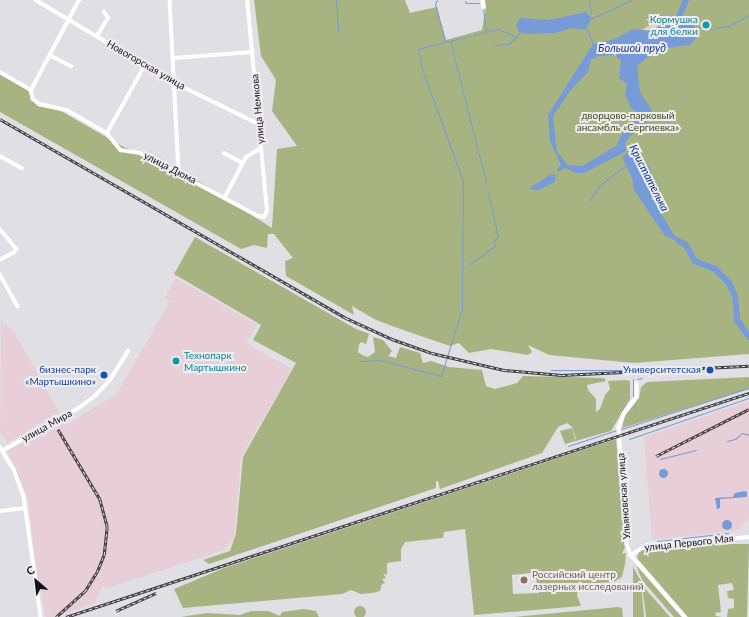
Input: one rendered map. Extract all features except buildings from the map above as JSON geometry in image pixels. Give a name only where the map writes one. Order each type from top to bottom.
[{"type":"street","name":"Новогорская улица","points":[[36,0],[175,83],[259,124]]},
{"type":"street","points":[[31,90],[78,0]]},
{"type":"street","points":[[170,0],[179,172]]},
{"type":"street","name":"улица Немкова","points":[[247,0],[267,211],[264,217]]},
{"type":"street","points":[[483,0],[484,7]]},
{"type":"street","points":[[97,36],[108,18],[104,12]]},
{"type":"street","points":[[174,58],[253,52]]},
{"type":"street","points":[[50,55],[71,66]]},
{"type":"street","points":[[107,134],[145,65]]},
{"type":"street","name":"улица Дюма","points":[[0,72],[31,90],[33,98],[40,104],[67,110],[107,134],[121,150],[140,153],[179,172],[258,216],[264,217]]},
{"type":"street","points":[[225,197],[246,157],[261,148]]},
{"type":"street","points":[[224,153],[243,163]]},
{"type":"street","points":[[0,156],[22,168]]},
{"type":"street","points":[[0,229],[16,249],[14,253],[0,260]]},
{"type":"street","points":[[0,274],[18,306]]},
{"type":"street","name":"улица Мира","points":[[41,617],[25,508],[14,469],[1,449],[78,408],[96,395],[110,380],[128,351]]},
{"type":"street","name":"Ульяновская улица","points":[[637,383],[637,397],[624,414],[619,428],[627,544],[631,555],[685,617]]},
{"type":"street","points":[[0,511],[25,508]]},
{"type":"street","name":"улица Первого Мая","points":[[631,555],[647,545],[749,537]]},
{"type":"shaded area","points":[[176,278],[257,325],[246,343],[292,369],[241,457],[234,538],[224,550],[105,589],[103,584],[95,603],[55,617],[46,617],[35,561],[28,499],[7,450],[65,420],[68,424],[117,394],[170,301],[165,298]]},
{"type":"shaded area","points":[[1,320],[14,332],[59,412],[7,443],[0,432]]},
{"type":"shaded area","points":[[749,401],[749,518],[736,531],[652,540],[644,437]]},
{"type":"green space","name":"дворцово-парковый ансамбль «Сергиевка»","points":[[254,0],[405,0],[410,13],[437,7],[446,40],[482,30],[486,6],[485,0],[749,0],[749,354],[634,363],[549,355],[528,345],[532,352],[528,355],[491,349],[469,353],[459,343],[450,346],[406,331],[376,320],[352,306],[354,315],[286,276],[285,261],[293,258],[274,234],[268,234],[267,248],[254,245],[241,249],[0,112],[0,74],[28,90],[37,106],[61,111],[122,146],[195,179],[272,228],[277,149],[297,146],[272,111],[276,80],[261,56]]},
{"type":"green space","points":[[195,237],[356,329],[369,334],[366,344],[361,342],[359,345],[358,352],[362,355],[368,357],[375,352],[373,337],[383,340],[392,351],[388,356],[396,358],[400,347],[420,353],[423,363],[431,361],[449,367],[482,370],[486,386],[495,389],[517,383],[523,376],[604,378],[606,381],[587,385],[588,390],[596,399],[596,412],[600,409],[605,395],[610,389],[608,381],[630,381],[630,399],[611,431],[565,444],[560,431],[572,428],[575,439],[568,441],[576,439],[572,427],[567,423],[558,427],[542,453],[440,489],[438,481],[436,481],[436,488],[209,564],[203,560],[230,551],[236,534],[243,457],[296,363],[253,340],[261,325],[174,274]]},
{"type":"green space","points":[[749,377],[749,389],[622,428],[625,416],[639,398],[641,387],[647,382]]},
{"type":"green space","points":[[616,439],[625,547],[622,554],[626,553],[625,564],[622,577],[614,582],[585,584],[579,581],[577,595],[581,606],[474,615],[465,529],[444,532],[443,538],[405,542],[401,549],[401,561],[387,563],[387,575],[383,573],[386,578],[382,579],[385,583],[382,584],[380,591],[373,593],[361,594],[351,590],[342,594],[183,608],[174,589],[224,568]],"holes":[[[535,573],[539,593],[513,594],[512,575]]]},
{"type":"green space","points":[[703,544],[749,544],[747,617],[727,617],[728,609],[734,608],[734,599],[728,598],[727,591],[734,590],[732,583],[718,585],[721,612],[715,613],[716,616],[722,617],[688,617],[637,558],[639,552],[645,549]]},
{"type":"green space","points":[[636,565],[682,617],[674,617],[642,580]]},
{"type":"green space","points":[[633,567],[641,581],[644,617],[633,617]]},
{"type":"green space","points":[[642,585],[670,617],[646,617]]},
{"type":"green space","points":[[358,606],[362,606],[366,612],[362,618],[358,618],[354,614],[354,610]]},
{"type":"green space","points":[[618,607],[622,608],[623,617],[514,617]]},
{"type":"green space","points":[[303,609],[316,611],[319,617],[181,617],[207,613],[240,615],[251,611],[268,611],[280,616],[282,612]]},
{"type":"sand","points":[[659,19],[661,23],[658,28],[651,31],[642,30]]},
{"type":"water","points":[[586,12],[592,18],[585,30],[572,28],[555,33],[528,34],[519,32],[516,25],[520,18],[549,20]]},
{"type":"water","name":"Большой пруд","points":[[670,19],[693,25],[697,34],[694,41],[689,45],[658,49],[637,66],[640,92],[652,110],[649,121],[629,137],[625,143],[626,151],[621,154],[584,173],[576,173],[565,168],[558,172],[557,169],[561,165],[550,141],[548,115],[593,44],[615,39],[633,29],[651,31]],"holes":[[[615,55],[621,61],[619,78],[627,84],[625,95],[631,108],[639,114],[637,119],[624,130],[616,146],[582,166],[568,165],[557,152],[553,116],[570,91],[588,72],[591,60],[599,56]]]},
{"type":"water","points":[[628,152],[644,160],[649,166],[655,185],[652,198],[674,235],[686,245],[665,236],[634,190],[632,178],[622,157]]},
{"type":"water","points":[[551,174],[556,175],[555,182],[539,190],[529,189]]},
{"type":"water","points":[[663,468],[668,473],[663,478],[658,473]]},
{"type":"water","points":[[747,492],[747,497],[720,499],[720,508],[717,509],[715,498],[733,497],[735,493]]},
{"type":"water","points":[[725,520],[729,520],[731,521],[731,529],[725,530],[722,527],[722,523]]},
{"type":"waterway","points":[[336,0],[338,31]]},
{"type":"waterway","points":[[437,0],[435,4],[445,42],[498,29],[517,37],[520,32]]},
{"type":"waterway","points":[[589,0],[591,14]]},
{"type":"waterway","points":[[614,8],[631,0]]},
{"type":"waterway","name":"Кристателька","points":[[675,26],[686,0]]},
{"type":"waterway","points":[[465,1],[466,3],[479,3]]},
{"type":"waterway","points":[[483,8],[486,31]]},
{"type":"waterway","points":[[592,18],[613,9]]},
{"type":"waterway","points":[[715,28],[729,26],[749,15]]},
{"type":"waterway","points":[[696,28],[703,27]]},
{"type":"waterway","points":[[707,28],[712,29]]},
{"type":"waterway","points":[[587,29],[593,44]]},
{"type":"waterway","points":[[495,45],[508,44],[517,37]]},
{"type":"waterway","points":[[450,41],[486,182]]},
{"type":"waterway","points":[[360,361],[380,360],[441,376],[462,309],[463,181],[422,69],[418,49],[445,42]]},
{"type":"waterway","points":[[589,201],[599,186],[625,166]]},
{"type":"waterway","points":[[470,264],[495,246],[494,240],[498,237],[488,193]]},
{"type":"waterway","name":"Кристателька","points":[[679,241],[686,245],[695,261],[715,269],[729,283],[735,296],[737,320],[749,337]]},
{"type":"waterway","points":[[636,370],[675,367]]},
{"type":"waterway","points":[[551,370],[633,370]]},
{"type":"waterway","points":[[637,379],[642,378]]},
{"type":"waterway","points":[[630,403],[633,400],[633,379]]},
{"type":"waterway","points":[[621,429],[749,388]]},
{"type":"waterway","points":[[629,439],[749,398]]},
{"type":"waterway","points":[[568,446],[617,430]]},
{"type":"waterway","points":[[727,441],[735,439],[742,433],[749,435]]},
{"type":"waterway","points":[[660,459],[696,450]]},
{"type":"waterway","points":[[657,541],[729,533]]},
{"type":"railway","points":[[0,119],[346,318],[392,339],[432,353],[504,370],[562,375],[749,366]]},
{"type":"railway","points":[[66,617],[749,393]]},
{"type":"railway","points":[[656,456],[749,409]]},
{"type":"railway","points":[[56,617],[85,591],[97,572],[104,555],[107,527],[100,500],[58,430]]},
{"type":"railway","points":[[116,611],[156,593]]},
{"type":"place","name":"Кормушка для белки","points":[[706,25]]},
{"type":"place","name":"Технопарк Мартышкино","points":[[176,361]]},
{"type":"place","name":"Университетская","points":[[710,370]]},
{"type":"place","name":"бизнес-парк «Мартышкино»","points":[[104,375]]},
{"type":"place","name":"Российский центр лазерных исследований","points":[[524,580]]}]
